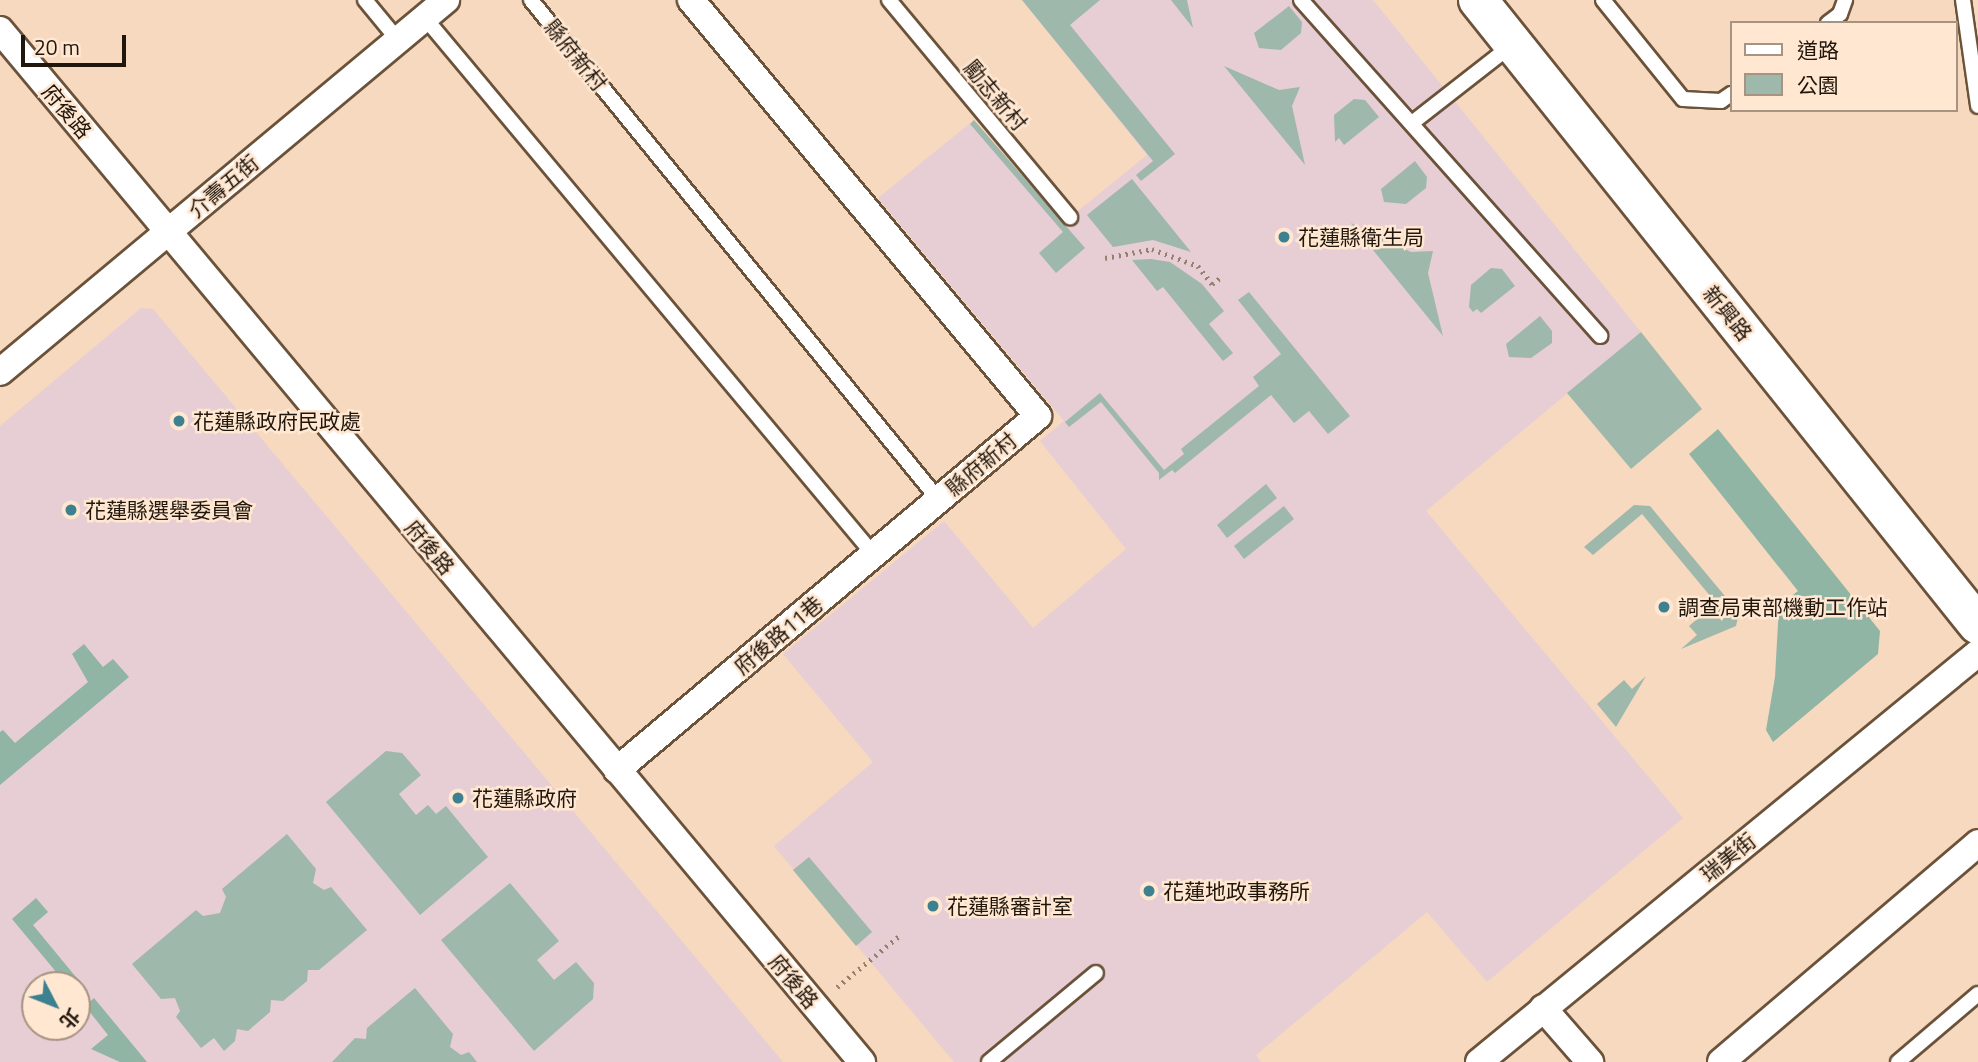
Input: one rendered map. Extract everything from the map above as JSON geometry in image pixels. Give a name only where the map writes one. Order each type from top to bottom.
[{"type":"street","name":"介壽五街","points":[[0,372],[446,0]]},
{"type":"street","name":"縣府新村","points":[[691,0],[1038,416],[938,499]]},
{"type":"street","name":"新興路","points":[[1478,0],[1978,625]]},
{"type":"street","name":"府後路","points":[[0,30],[862,1062]]},
{"type":"street","name":"府後路11巷","points":[[617,770],[938,499]]},
{"type":"street","name":"瑞美街","points":[[1479,1062],[1978,653]]},
{"type":"street","points":[[1721,1062],[1978,843]]},
{"type":"street","points":[[1543,1008],[1590,1062]]},
{"type":"lane","points":[[365,0],[398,40]]},
{"type":"lane","name":"縣府新村","points":[[531,0],[938,499]]},
{"type":"lane","name":"勵志新村","points":[[889,0],[1070,217]]},
{"type":"lane","points":[[1301,0],[1600,336]]},
{"type":"lane","points":[[1603,0],[1682,99],[1721,101],[1730,95]]},
{"type":"lane","points":[[1831,21],[1840,14],[1844,0]]},
{"type":"lane","points":[[1963,0],[1978,106]]},
{"type":"lane","points":[[425,18],[874,555]]},
{"type":"lane","points":[[1412,123],[1513,44]]},
{"type":"lane","points":[[989,1062],[1096,973]]},
{"type":"lane","points":[[1898,1062],[1978,994]]},
{"type":"path","points":[[1105,258],[1152,249],[1198,266],[1212,284],[1220,278]]},
{"type":"path","points":[[815,1006],[899,936]]},
{"type":"shaded area","points":[[1022,0],[1373,0],[1641,332],[1426,511],[1683,818],[1487,982],[1427,912],[1256,1055],[1261,1062],[954,1062],[774,846],[873,762],[783,654],[944,521],[1033,628],[1126,549],[1040,441],[1064,421],[878,198],[974,120],[1063,223],[1147,155]]},
{"type":"shaded area","name":"花蓮縣政府","points":[[141,308],[153,309],[783,1062],[0,1062],[0,426]]},
{"type":"green space","points":[[1022,0],[1100,0],[1070,25],[1175,154],[1141,181],[1136,175],[1153,161]]},
{"type":"green space","points":[[1171,0],[1187,0],[1193,28]]},
{"type":"green space","points":[[1289,6],[1302,22],[1301,33],[1281,50],[1259,48],[1254,33]]},
{"type":"green space","points":[[1224,66],[1279,90],[1300,87],[1292,106],[1305,165]]},
{"type":"green space","points":[[1354,99],[1365,100],[1379,117],[1344,145],[1339,138],[1335,142],[1334,115]]},
{"type":"green space","points":[[974,120],[1085,248],[1056,273],[1039,253],[1063,232],[970,124]]},
{"type":"green space","points":[[1415,161],[1427,177],[1426,188],[1406,204],[1384,202],[1381,189]]},
{"type":"green space","points":[[1132,179],[1191,252],[1153,240],[1113,247],[1087,215]]},
{"type":"green space","points":[[1351,223],[1411,252],[1433,251],[1428,273],[1443,336]]},
{"type":"green space","points":[[1132,260],[1170,262],[1202,284],[1224,311],[1209,324],[1233,353],[1223,361],[1163,287],[1157,291]]},
{"type":"green space","points":[[1491,268],[1502,269],[1515,286],[1481,313],[1477,309],[1473,312],[1469,307],[1471,285]]},
{"type":"green space","points":[[1249,292],[1350,416],[1328,434],[1309,411],[1294,423],[1271,395],[1175,473],[1172,470],[1159,480],[1159,473],[1101,402],[1069,427],[1065,422],[1100,393],[1164,470],[1184,454],[1181,449],[1259,386],[1253,377],[1281,354],[1238,300]]},
{"type":"green space","points":[[1540,316],[1552,331],[1552,343],[1531,358],[1509,357],[1506,344]]},
{"type":"green space","points":[[1641,332],[1702,409],[1631,469],[1567,393]]},
{"type":"green space","points":[[1718,429],[1880,631],[1878,654],[1773,742],[1766,730],[1775,677],[1779,606],[1798,591],[1689,454]]},
{"type":"green space","points":[[1266,484],[1277,498],[1227,538],[1217,525]]},
{"type":"green space","points":[[1634,505],[1650,506],[1739,613],[1736,626],[1681,649],[1697,635],[1689,626],[1716,603],[1642,514],[1593,555],[1584,547]]},
{"type":"green space","points":[[1284,506],[1294,519],[1244,559],[1234,546]]},
{"type":"green space","points":[[84,644],[103,667],[113,659],[129,677],[0,785],[0,732],[3,730],[15,743],[88,682],[72,654]]},
{"type":"green space","points":[[1646,676],[1616,727],[1597,704],[1624,680],[1632,689]]},
{"type":"green space","points":[[386,751],[402,753],[421,775],[399,794],[416,815],[428,805],[436,814],[446,806],[488,857],[420,915],[326,802]]},
{"type":"green space","points":[[287,834],[316,869],[313,883],[324,890],[331,887],[367,930],[319,970],[308,970],[307,981],[283,1001],[271,1000],[270,1012],[248,1031],[237,1029],[235,1041],[224,1051],[214,1038],[201,1048],[176,1017],[180,1011],[175,998],[161,999],[132,964],[196,910],[203,916],[220,913],[226,897],[222,889]]},
{"type":"green space","points":[[809,857],[872,932],[856,946],[793,870]]},
{"type":"green space","points":[[510,883],[559,941],[537,960],[554,980],[576,962],[594,983],[593,999],[534,1051],[441,940]]},
{"type":"green space","points":[[36,898],[48,912],[33,925],[71,971],[55,971],[12,919]]},
{"type":"green space","points":[[415,988],[453,1034],[450,1047],[461,1055],[469,1052],[477,1062],[332,1062],[355,1038],[366,1039],[367,1028]]},
{"type":"green space","points":[[94,998],[147,1062],[120,1062],[91,1049],[108,1035],[91,1014],[91,1001]]},
{"type":"place","name":"花蓮縣衛生局","points":[[1284,237]]},
{"type":"place","name":"花蓮縣政府民政處","points":[[179,421]]},
{"type":"place","name":"花蓮縣選舉委員會","points":[[71,510]]},
{"type":"place","name":"調查局東部機動工作站","points":[[1664,607]]},
{"type":"place","name":"花蓮縣政府","points":[[458,798]]},
{"type":"place","name":"花蓮地政事務所","points":[[1149,891]]},
{"type":"place","name":"花蓮縣審計室","points":[[933,906]]}]
